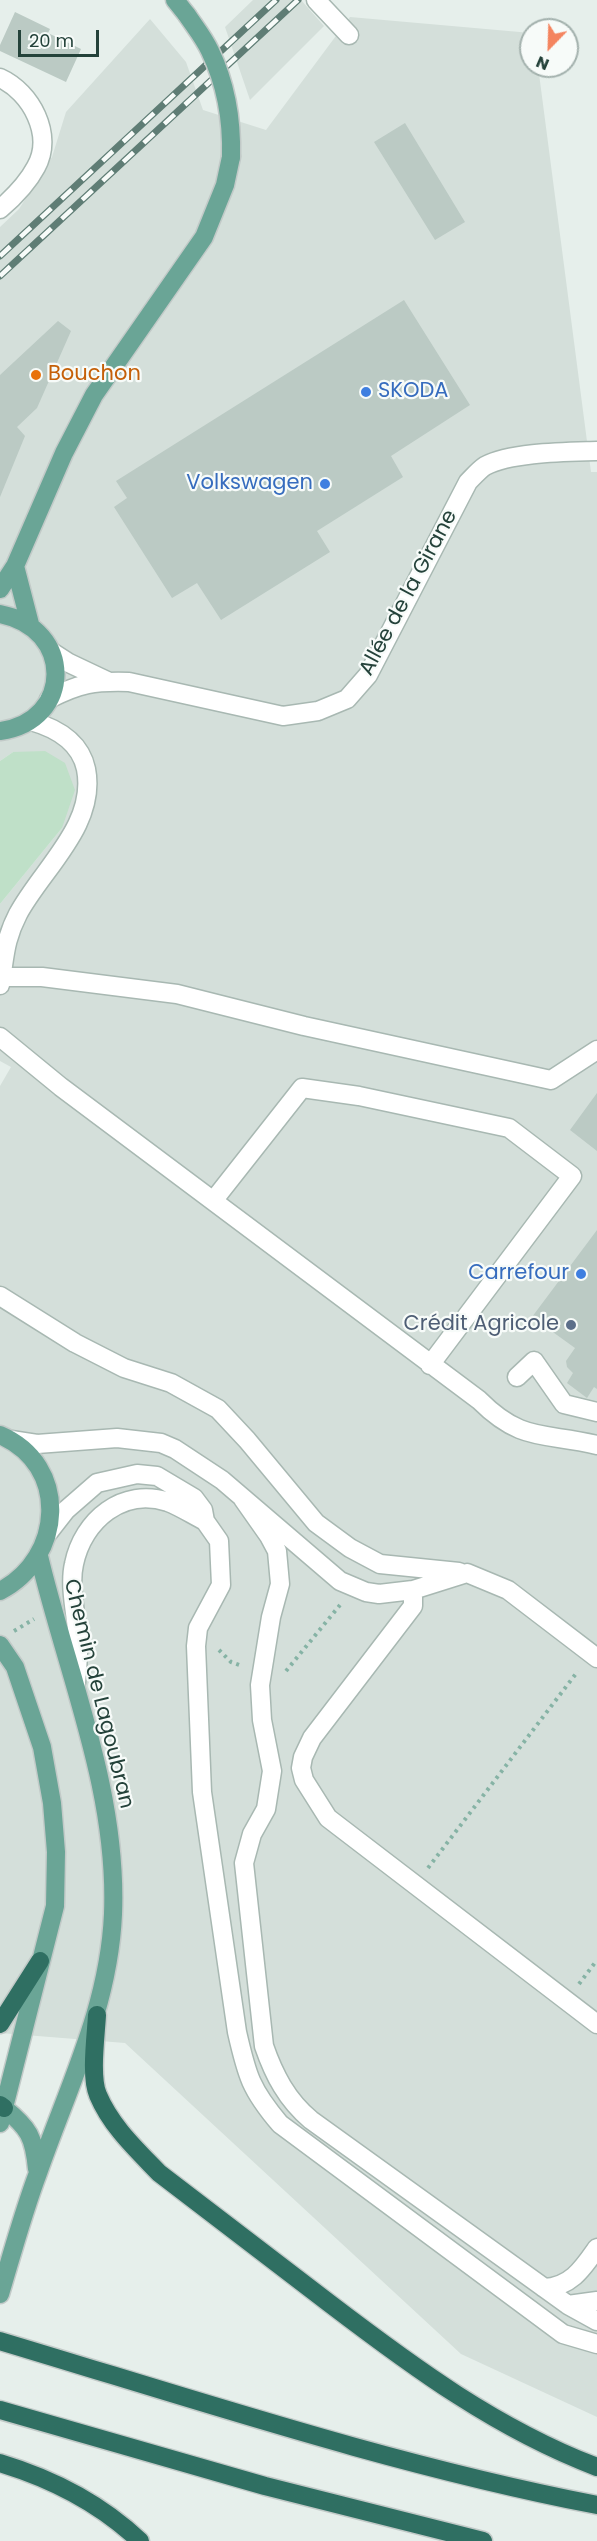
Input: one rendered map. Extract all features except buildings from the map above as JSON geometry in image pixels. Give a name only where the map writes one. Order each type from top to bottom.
[{"type":"highway","points":[[0,2024],[40,1961]]},
{"type":"highway","points":[[97,2015],[94,2058],[97,2093],[123,2136],[159,2173],[412,2366],[535,2441],[597,2466]]},
{"type":"highway","points":[[0,2341],[266,2421],[476,2479],[597,2505]]},
{"type":"highway","points":[[0,2410],[264,2486],[483,2541]]},
{"type":"highway","points":[[0,2463],[24,2470],[78,2494],[117,2520],[140,2541]]},
{"type":"main road","points":[[0,589],[15,566],[64,453],[94,395],[204,237],[225,185],[231,157],[229,113],[221,81],[210,50],[175,0]]},
{"type":"main road","points":[[15,566],[30,624]]},
{"type":"main road","points":[[0,614],[15,617],[30,624],[43,636],[52,652],[56,668],[55,684],[49,699],[31,721],[0,731]]},
{"type":"main road","points":[[0,1591],[13,1584],[28,1571],[39,1556],[48,1533],[50,1497],[45,1480],[36,1465],[5,1437]]},
{"type":"main road","name":"Chemin de Lagoubran","points":[[0,2294],[37,2174],[97,2015],[110,1955],[113,1912],[107,1817],[76,1685],[39,1556]]},
{"type":"main road","points":[[0,1645],[15,1667],[42,1747],[52,1803],[56,1852],[56,1906],[1,2112],[23,2122],[34,2143],[37,2174]]},
{"type":"street","points":[[316,0],[350,35]]},
{"type":"street","points":[[0,78],[20,90],[33,106],[43,135],[38,165],[16,195],[0,209]]},
{"type":"street","name":"Allée de la Girane","points":[[49,699],[75,686],[106,681],[129,682],[283,717],[318,711],[347,699],[368,675],[468,482],[485,466],[500,461],[548,453],[597,451]]},
{"type":"street","name":"Allée de la Girane","points":[[52,652],[106,681]]},
{"type":"street","points":[[31,721],[52,727],[72,742],[84,759],[89,782],[86,804],[76,827],[15,920],[7,937],[1,981],[42,976],[177,994],[304,1026],[551,1080],[597,1050]]},
{"type":"street","points":[[0,1037],[61,1087],[479,1400],[497,1418],[521,1431],[554,1439],[575,1440],[597,1445]]},
{"type":"street","points":[[213,1201],[302,1088],[359,1096],[488,1123],[509,1128],[517,1134],[572,1176],[430,1365]]},
{"type":"street","points":[[0,1296],[75,1343],[124,1368],[171,1383],[218,1410],[247,1440],[316,1523],[350,1548],[380,1564],[467,1573],[508,1590],[594,1655]]},
{"type":"street","points":[[517,1377],[534,1361],[564,1404],[597,1412]]},
{"type":"street","points":[[5,1437],[37,1444],[117,1438],[161,1443],[195,1461],[340,1581],[366,1592],[413,1590],[467,1573]]},
{"type":"street","points":[[48,1533],[66,1510],[97,1483],[137,1474],[157,1476],[194,1498],[203,1510],[205,1521],[219,1541],[221,1586],[198,1628],[196,1646],[202,1792],[237,2032],[246,2070],[260,2100],[280,2124],[563,2334],[597,2344]]},
{"type":"street","points":[[76,1685],[78,1639],[73,1564],[89,1527],[105,1511],[120,1503],[145,1498],[168,1502],[205,1521]]},
{"type":"street","points":[[243,1499],[269,1536],[277,1551],[280,1568],[280,1584],[271,1617],[260,1685],[262,1720],[272,1772],[266,1809],[252,1834],[244,1863],[264,2046],[274,2075],[289,2098],[311,2121],[568,2305],[597,2321]]},
{"type":"street","points":[[413,1590],[413,1606],[312,1738],[303,1757],[301,1768],[304,1780],[328,1818],[597,2024]]},
{"type":"street","points":[[544,2288],[555,2288],[569,2282],[597,2248]]},
{"type":"street","points":[[568,2305],[597,2301]]},
{"type":"path","points":[[416,1884],[594,1655]]},
{"type":"shaded area","points":[[253,0],[301,0],[324,26],[250,100],[225,27]]},
{"type":"shaded area","points":[[350,17],[519,32],[519,78],[540,78],[591,472],[597,472],[597,2417],[461,2354],[125,2043],[0,2033],[0,1086],[11,1067],[0,1061],[0,904],[62,828],[13,752],[0,761],[0,227],[19,209],[52,157],[66,112],[150,19],[186,62],[203,110],[266,130]]},
{"type":"green space","points":[[45,751],[65,763],[75,790],[62,828],[0,904],[0,761],[13,752]]},
{"type":"railway","points":[[0,256],[276,0]]},
{"type":"railway","points":[[0,276],[298,0]]},
{"type":"place","name":"Bouchon","points":[[36,375]]},
{"type":"place","name":"SKODA","points":[[366,392]]},
{"type":"place","name":"Volkswagen","points":[[325,484]]},
{"type":"place","name":"Carrefour","points":[[581,1274]]},
{"type":"place","name":"Crédit Agricole","points":[[571,1325]]}]
